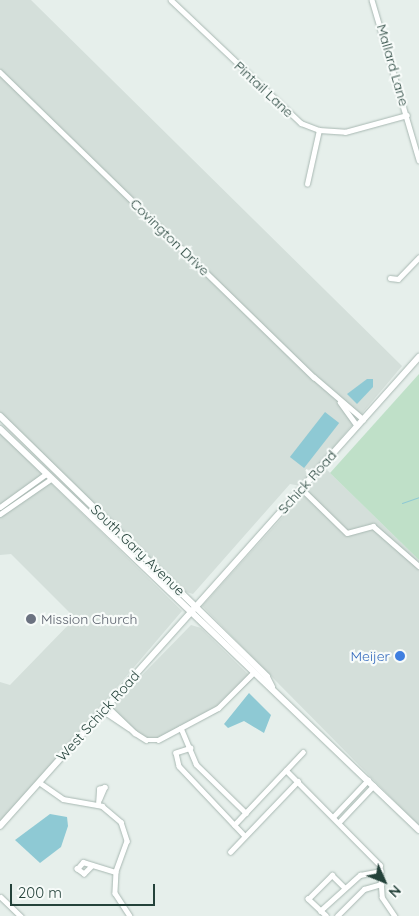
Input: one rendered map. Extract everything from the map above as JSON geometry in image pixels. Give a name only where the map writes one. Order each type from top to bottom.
[{"type":"main road","name":"South Gary Avenue","points":[[0,416],[267,677],[272,687]]},
{"type":"main road","name":"South Gary Avenue","points":[[0,429],[189,614],[252,674],[272,687],[419,830]]},
{"type":"street","name":"Pintail Lane","points":[[171,0],[288,114],[319,130],[349,131],[407,115]]},
{"type":"street","name":"Mallard Lane","points":[[372,0],[419,159]]},
{"type":"street","name":"Covington Drive","points":[[1,73],[340,402],[363,419]]},
{"type":"street","points":[[307,184],[319,130]]},
{"type":"street","points":[[390,278],[398,279],[419,257]]},
{"type":"street","name":"Schick Road","points":[[195,607],[419,357]]},
{"type":"street","name":"Covington Drive","points":[[340,402],[357,425]]},
{"type":"street","points":[[0,507],[49,476]]},
{"type":"street","points":[[0,514],[49,476]]},
{"type":"street","points":[[301,488],[347,533],[373,526],[419,566]]},
{"type":"street","name":"West Schick Road","points":[[0,826],[195,607]]},
{"type":"street","points":[[107,706],[129,728],[146,740],[181,728],[218,708],[252,674]]},
{"type":"street","points":[[181,728],[191,748],[196,764],[246,813]]},
{"type":"street","points":[[191,748],[176,753],[179,766],[245,836]]},
{"type":"street","points":[[234,825],[303,752]]},
{"type":"street","points":[[286,770],[339,822],[381,871],[384,902],[395,916]]},
{"type":"street","points":[[333,816],[368,780]]},
{"type":"street","points":[[40,782],[63,799],[98,805],[114,814],[124,831],[127,841],[116,872],[115,893],[130,916]]},
{"type":"street","points":[[230,852],[298,782]]},
{"type":"street","points":[[339,822],[373,786]]},
{"type":"street","points":[[98,805],[100,799]]},
{"type":"street","points":[[92,866],[116,872]]},
{"type":"street","points":[[320,911],[360,874],[381,871]]},
{"type":"street","points":[[326,916],[308,899],[332,875],[344,887]]},
{"type":"street","points":[[337,916],[364,889],[381,884]]},
{"type":"street","points":[[1,897],[21,916]]},
{"type":"shaded area","points":[[0,0],[31,0],[402,366],[301,486],[290,484],[193,594],[183,591],[0,412]]},
{"type":"shaded area","points":[[0,433],[182,611],[0,824],[0,682],[10,685],[75,618],[11,554],[0,555]]},
{"type":"shaded area","points":[[326,469],[419,560],[419,826],[202,606]]},
{"type":"shaded area","points":[[191,625],[201,628],[253,679],[217,713],[148,743],[107,711]]},
{"type":"green space","points":[[419,374],[419,560],[330,473]]},
{"type":"water","points":[[367,379],[373,379],[373,387],[357,404],[347,394]]},
{"type":"water","points":[[325,412],[339,423],[304,468],[290,457]]},
{"type":"water","points":[[249,693],[271,715],[264,733],[244,721],[228,728],[224,724]]},
{"type":"water","points":[[50,814],[67,817],[68,826],[61,847],[40,863],[15,840]]},
{"type":"waterway","points":[[402,503],[419,497]]},
{"type":"place","name":"Mission Church","points":[[31,619]]},
{"type":"place","name":"Meijer","points":[[400,656]]}]
